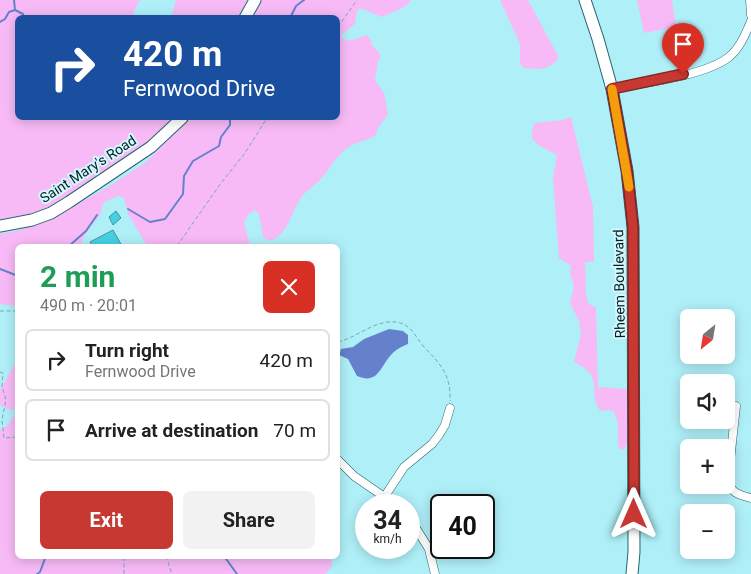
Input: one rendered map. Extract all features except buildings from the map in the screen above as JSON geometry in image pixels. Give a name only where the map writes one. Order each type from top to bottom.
[{"type":"street","points":[[248,15],[255,0]]},
{"type":"street","name":"Rheem Boulevard","points":[[585,0],[612,89],[627,171],[633,227],[634,542],[632,574]]},
{"type":"street","points":[[750,0],[751,15]]},
{"type":"street","points":[[612,89],[703,71],[718,64],[730,56],[738,46],[746,34],[751,21]]},
{"type":"street","name":"Saint Mary's Road","points":[[0,226],[32,220],[69,202],[151,147],[180,120]]},
{"type":"street","points":[[736,406],[728,485],[738,494],[751,498]]},
{"type":"street","points":[[386,494],[404,467],[432,444],[439,435],[445,425],[450,408]]},
{"type":"street","points":[[340,462],[354,476],[382,494]]},
{"type":"street","points":[[420,533],[432,557],[435,574]]},
{"type":"path","points":[[340,24],[358,0]]},
{"type":"path","points":[[178,244],[221,183],[246,153],[266,120]]},
{"type":"path","points":[[0,310],[15,311]]},
{"type":"path","points":[[340,341],[371,327],[389,322],[408,326],[446,372],[450,389],[450,408]]},
{"type":"path","points":[[0,372],[3,373],[2,386],[6,400],[2,420],[4,438],[15,437]]},
{"type":"path","points":[[124,559],[124,574]]},
{"type":"path","points":[[167,559],[172,574]]},
{"type":"shaded area","points":[[0,0],[140,0],[134,15],[15,15],[15,120],[172,120],[142,148],[52,207],[27,217],[0,221]]},
{"type":"shaded area","points":[[176,0],[248,0],[239,15],[172,15]]},
{"type":"shaded area","points":[[261,0],[411,0],[406,6],[382,17],[360,8],[357,11],[355,24],[342,34],[342,38],[349,41],[367,35],[381,57],[378,62],[375,80],[384,93],[388,114],[378,128],[376,135],[346,148],[337,157],[322,178],[303,196],[285,229],[270,241],[263,237],[259,214],[255,210],[249,214],[244,222],[250,244],[146,244],[128,214],[124,198],[119,196],[103,204],[100,215],[86,233],[82,244],[15,244],[15,306],[0,304],[0,234],[19,230],[55,217],[111,185],[146,162],[188,120],[340,120],[340,15],[252,15]]},
{"type":"shaded area","points":[[500,0],[528,0],[559,58],[550,66],[543,69],[524,68],[520,63],[520,44]]},
{"type":"shaded area","points":[[637,0],[672,0],[676,27],[644,33]]},
{"type":"shaded area","points":[[571,117],[593,207],[594,262],[585,262],[588,303],[596,308],[598,387],[629,389],[627,441],[625,449],[621,450],[618,445],[618,424],[614,411],[600,411],[595,401],[592,376],[574,361],[581,334],[579,321],[570,303],[574,287],[570,272],[571,266],[559,258],[553,179],[557,155],[540,146],[532,139],[534,123],[562,120]]},
{"type":"shaded area","points":[[15,364],[15,410],[0,405],[0,390]]},
{"type":"shaded area","points":[[15,414],[15,559],[331,559],[332,566],[325,574],[0,574],[0,430],[8,425]]},
{"type":"water","points":[[389,329],[403,331],[408,335],[408,344],[393,353],[378,373],[370,378],[364,378],[357,376],[348,359],[340,355],[340,352],[341,349],[353,347],[364,339]]},
{"type":"waterway","points":[[14,0],[15,10],[23,15]]},
{"type":"waterway","points":[[292,15],[296,6],[304,0]]},
{"type":"waterway","points":[[0,22],[5,19],[9,12],[15,10]]},
{"type":"waterway","points":[[128,209],[150,222],[165,219],[183,194],[184,176],[193,161],[219,146],[221,137],[230,125],[230,120]]},
{"type":"waterway","points":[[71,244],[86,231],[97,215]]},
{"type":"waterway","points":[[0,269],[15,275]]},
{"type":"waterway","points":[[37,574],[40,572],[45,559]]},
{"type":"waterway","points":[[226,559],[237,574]]},
{"type":"slow traffic","points":[[612,89],[629,187]]},
{"type":"route","points":[[634,514],[633,227],[627,171],[612,89],[683,74]]}]
